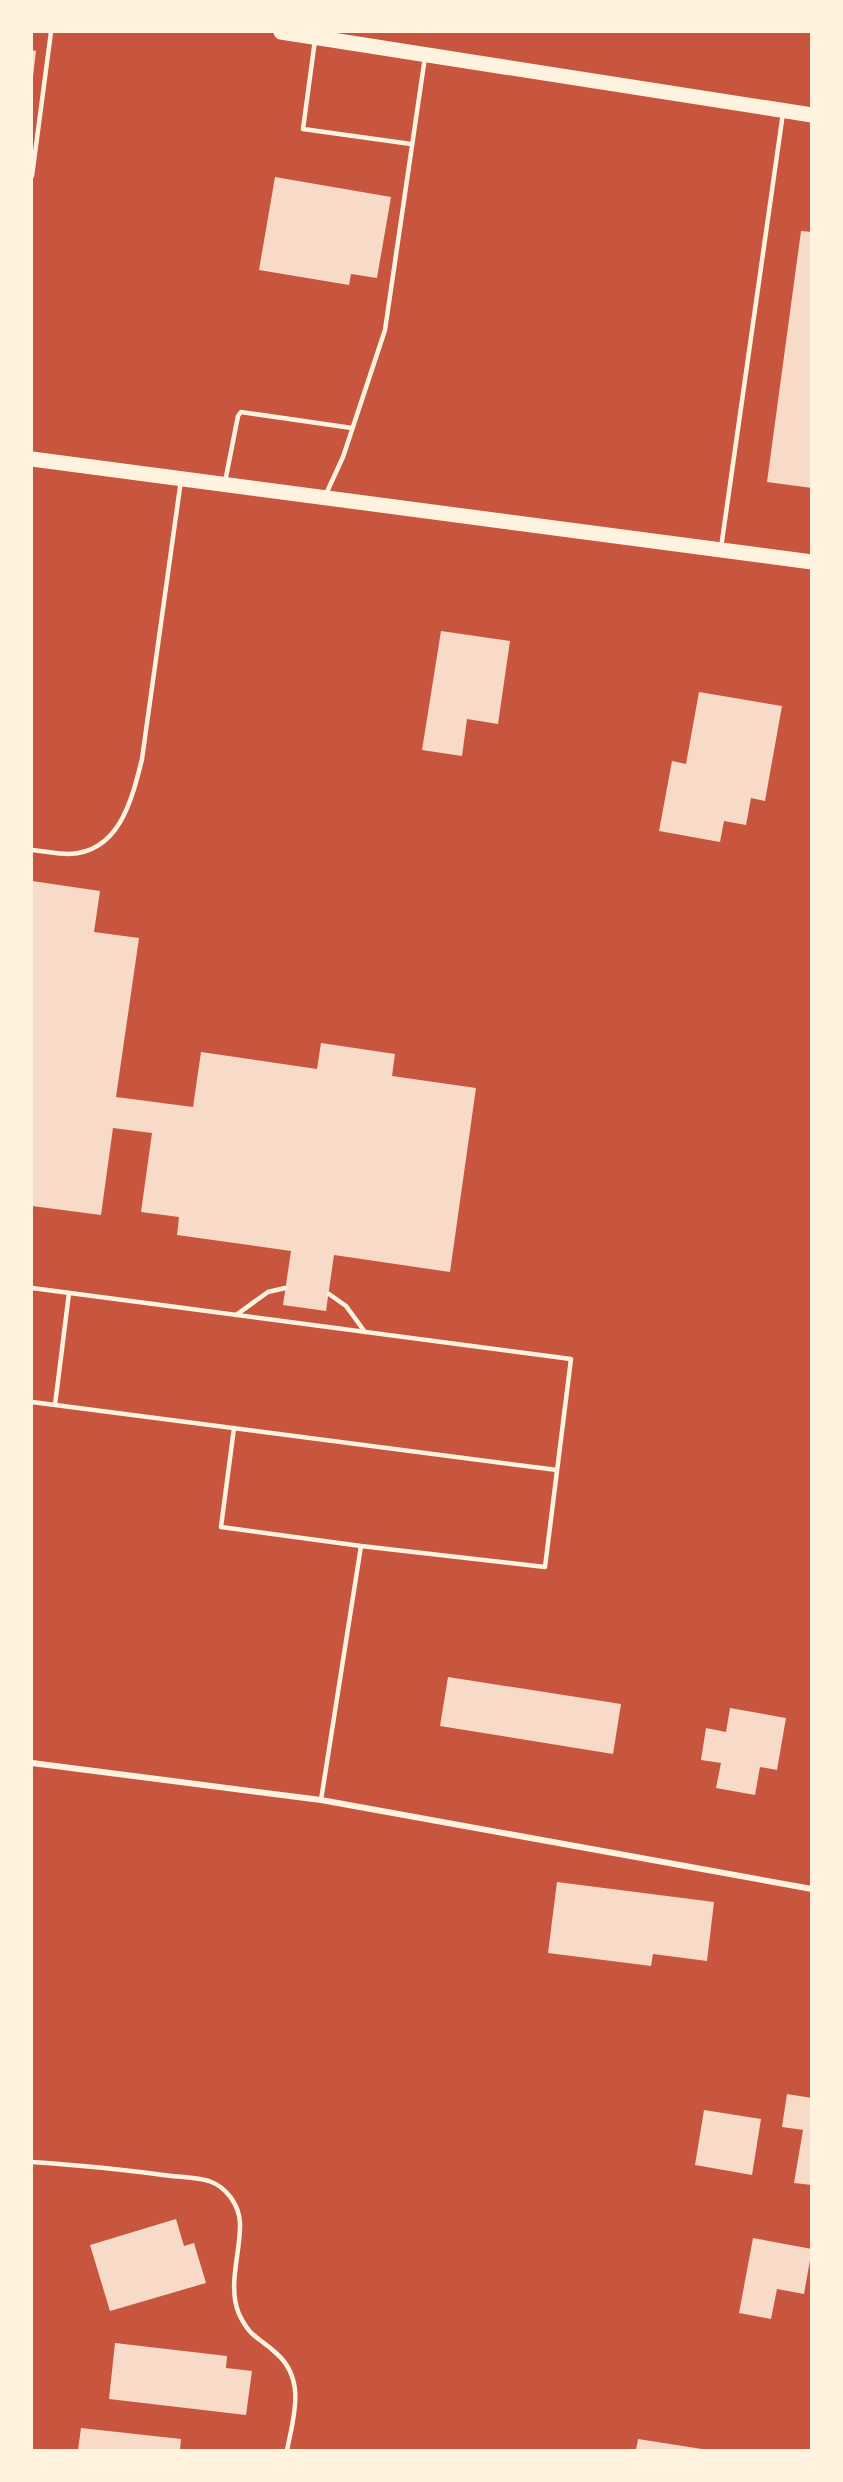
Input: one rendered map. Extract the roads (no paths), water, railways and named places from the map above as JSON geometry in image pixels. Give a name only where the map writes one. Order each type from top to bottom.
[{"type":"main road","points":[[281,32],[812,115]]},
{"type":"main road","points":[[32,459],[812,562]]},
{"type":"street","points":[[32,1763],[321,1800],[812,1889]]},
{"type":"lane","points":[[32,177],[51,32]]},
{"type":"lane","points":[[316,37],[303,129],[411,144]]},
{"type":"lane","points":[[325,496],[343,457],[385,330],[425,54]]},
{"type":"lane","points":[[721,549],[783,111]]},
{"type":"lane","points":[[225,484],[238,416],[241,412],[352,428]]},
{"type":"lane","points":[[32,850],[68,854],[85,852],[102,843],[119,827],[132,801],[142,759],[181,478]]},
{"type":"lane","points":[[32,1288],[571,1359],[545,1567],[220,1527],[234,1428]]},
{"type":"lane","points":[[236,1315],[268,1292],[285,1288]]},
{"type":"lane","points":[[55,1405],[69,1293]]},
{"type":"lane","points":[[329,1294],[346,1306],[365,1332]]},
{"type":"lane","points":[[32,1402],[557,1470]]},
{"type":"lane","points":[[321,1800],[361,1546]]},
{"type":"lane","points":[[32,2162],[110,2168],[209,2181],[226,2191],[236,2205],[240,2222],[235,2265],[237,2308],[251,2333],[287,2363],[294,2378],[297,2400],[287,2451]]}]
